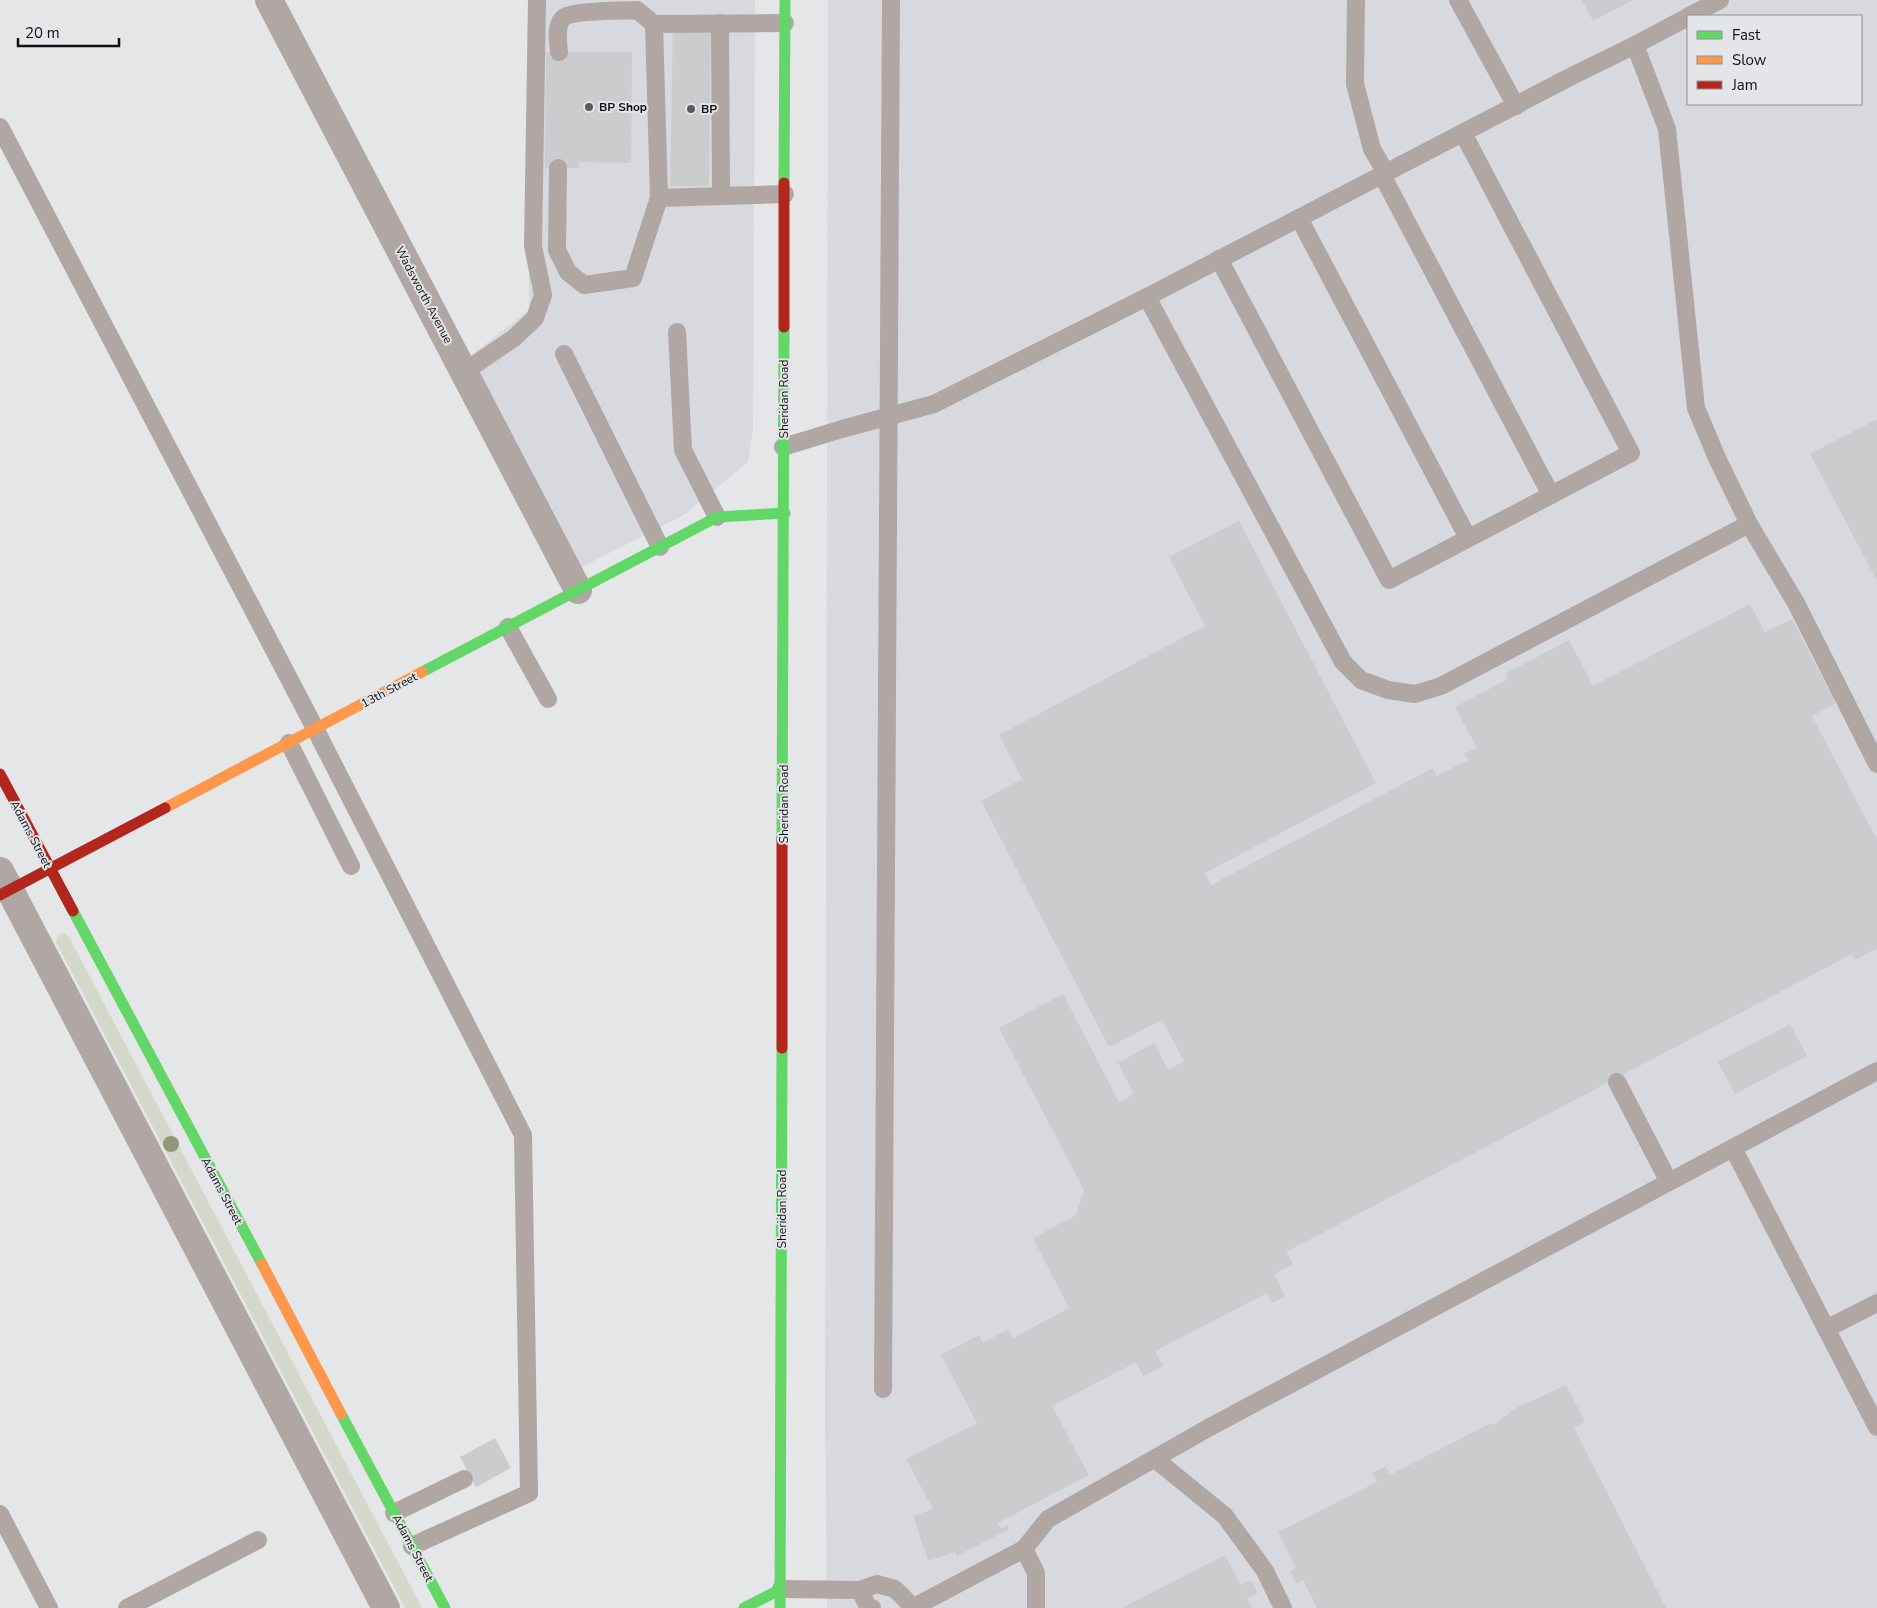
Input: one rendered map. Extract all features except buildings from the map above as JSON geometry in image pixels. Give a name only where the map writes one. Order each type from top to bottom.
[{"type":"main road","name":"Sheridan Road","points":[[780,1608],[785,513],[783,447],[785,0]]},
{"type":"main road","name":"13th Street","points":[[3,885],[50,869],[717,516],[785,513]]},
{"type":"main road","name":"Adams Street","points":[[0,774],[445,1608]]},
{"type":"main road","points":[[744,1608],[781,1589]]},
{"type":"street","name":"Wadsworth Avenue","points":[[269,0],[578,590]]},
{"type":"street","points":[[3,885],[386,1608]]},
{"type":"lane","points":[[464,372],[514,338],[535,318],[543,295],[533,246],[537,0]]},
{"type":"lane","points":[[883,1389],[891,0]]},
{"type":"lane","points":[[1356,0],[1355,84],[1372,149],[1551,495]]},
{"type":"lane","points":[[1458,0],[1516,106]]},
{"type":"lane","points":[[1691,15],[1720,0]]},
{"type":"lane","points":[[559,52],[558,28],[564,17],[574,13],[637,10],[654,24],[785,23]]},
{"type":"lane","points":[[783,447],[934,404],[1147,297],[1687,17]]},
{"type":"lane","points":[[720,23],[721,196]]},
{"type":"lane","points":[[558,168],[558,250],[568,272],[584,285],[633,278],[659,198],[654,24]]},
{"type":"lane","points":[[1635,45],[1667,129],[1696,408],[1717,458],[1749,524],[1796,603],[1877,764]]},
{"type":"lane","points":[[0,127],[315,729],[523,1135],[529,1493],[412,1546]]},
{"type":"lane","points":[[1219,259],[1388,580],[1631,453],[1463,133]]},
{"type":"lane","points":[[659,198],[785,194]]},
{"type":"lane","points":[[1299,218],[1468,538]]},
{"type":"lane","points":[[1147,297],[1343,662],[1361,680],[1388,690],[1416,694],[1441,686],[1749,524]]},
{"type":"lane","points":[[677,332],[683,450],[717,516]]},
{"type":"lane","points":[[564,354],[660,547]]},
{"type":"lane","points":[[508,627],[548,699]]},
{"type":"lane","points":[[289,743],[351,866]]},
{"type":"lane","points":[[781,1589],[860,1590],[877,1584],[895,1589],[914,1607],[1024,1550],[1048,1519],[1154,1458],[1877,1070]]},
{"type":"lane","points":[[1617,1082],[1669,1182]]},
{"type":"lane","points":[[1733,1148],[1826,1329],[1872,1405],[1877,1427]]},
{"type":"lane","points":[[1826,1329],[1877,1303]]},
{"type":"lane","points":[[1154,1458],[1224,1516],[1265,1571],[1283,1608]]},
{"type":"lane","points":[[394,1513],[464,1479]]},
{"type":"lane","points":[[0,1514],[48,1608]]},
{"type":"lane","points":[[128,1608],[258,1540]]},
{"type":"lane","points":[[1024,1550],[1036,1573],[1036,1608]]},
{"type":"lane","points":[[860,1590],[868,1607],[872,1608]]},
{"type":"shaded area","points":[[528,0],[755,0],[753,429],[748,462],[684,515],[566,575],[465,360],[529,310]]},
{"type":"shaded area","points":[[828,0],[1877,0],[1877,1608],[827,1608],[825,1420]]},
{"type":"shaded area","points":[[63,933],[69,937],[422,1608],[405,1608],[56,942],[58,935]]},
{"type":"traffic: fast","points":[[784,183],[785,0]]},
{"type":"traffic: fast","points":[[782,839],[784,327]]},
{"type":"traffic: fast","points":[[422,672],[717,517],[785,513]]},
{"type":"traffic: fast","points":[[73,911],[262,1264]]},
{"type":"traffic: fast","points":[[780,1608],[782,1048]]},
{"type":"traffic: fast","points":[[341,1414],[445,1608]]},
{"type":"traffic: fast","points":[[744,1608],[781,1589]]},
{"type":"traffic: slow","points":[[165,808],[422,672]]},
{"type":"traffic: slow","points":[[262,1264],[341,1414]]},
{"type":"traffic: jam","points":[[784,183],[784,327]]},
{"type":"traffic: jam","points":[[0,774],[73,911]]},
{"type":"traffic: jam","points":[[0,895],[165,808]]},
{"type":"traffic: jam","points":[[782,839],[782,1048]]},
{"type":"place","name":"BP Shop","points":[[589,107]]},
{"type":"place","name":"BP","points":[[691,109]]}]
